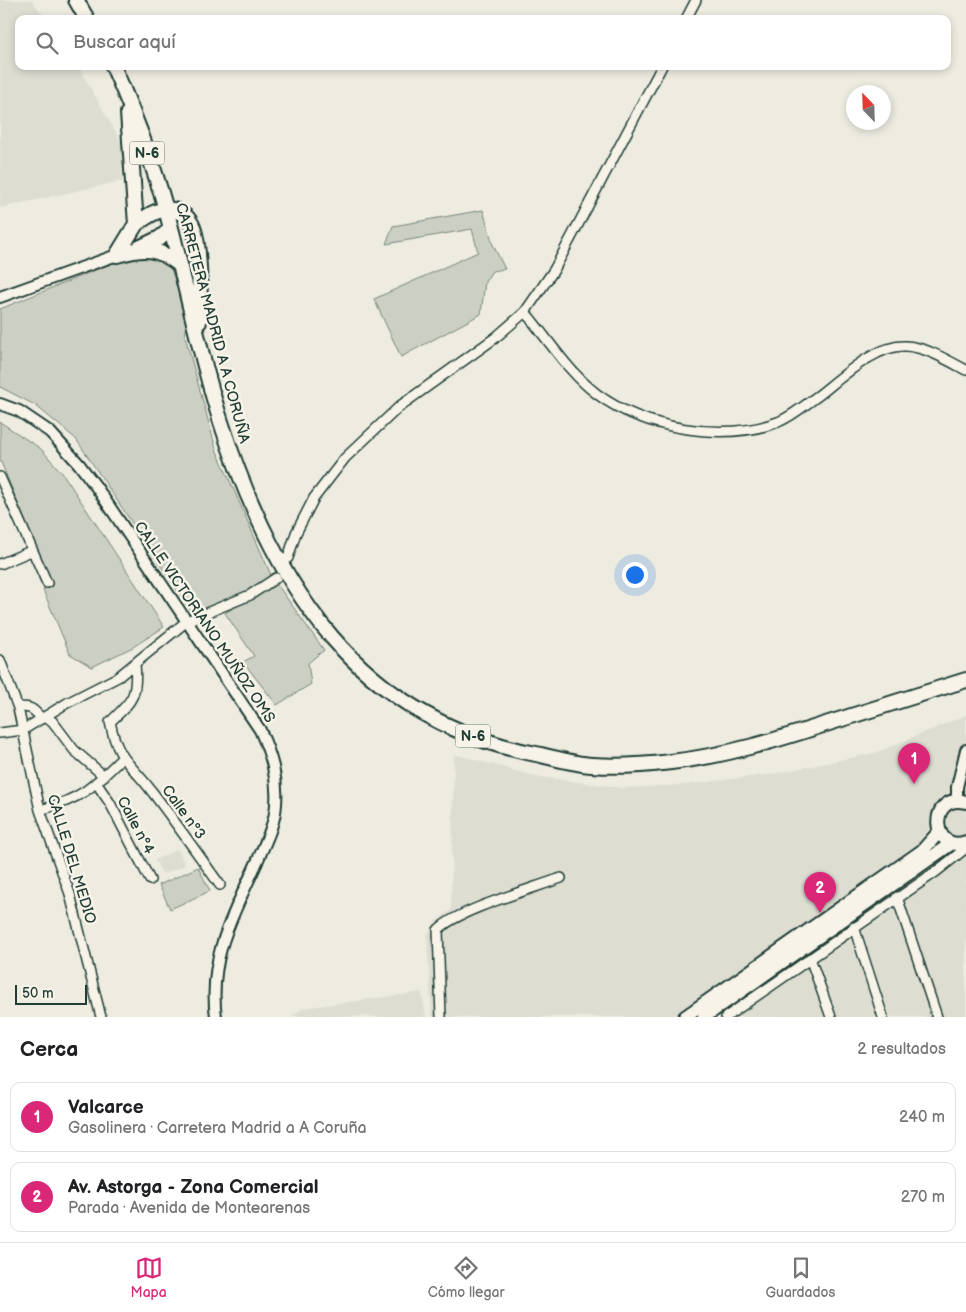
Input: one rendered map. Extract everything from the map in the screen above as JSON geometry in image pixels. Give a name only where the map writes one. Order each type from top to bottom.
[{"type":"highway","points":[[76,0],[85,15]]},
{"type":"highway","name":"CARRETERA MADRID A A CORUÑA","points":[[116,70],[127,97],[165,209],[220,419],[248,500],[287,576],[313,615],[345,653],[388,691],[434,721],[506,749],[592,765],[670,762],[747,749],[966,680]]},
{"type":"highway","points":[[127,97],[136,224]]},
{"type":"highway","points":[[117,255],[136,224],[156,212],[165,209],[177,210],[186,216],[195,232],[200,304],[198,336]]},
{"type":"highway","points":[[117,255],[160,238],[171,229]]},
{"type":"highway","points":[[138,248],[159,252],[180,266]]},
{"type":"main road","points":[[952,843],[940,832],[937,822],[939,814],[946,806],[962,802]]},
{"type":"main road","points":[[685,1017],[922,851],[940,832]]},
{"type":"main road","points":[[704,1017],[952,843],[966,842]]},
{"type":"street","points":[[688,15],[696,0]]},
{"type":"street","points":[[288,558],[296,533],[314,498],[345,458],[400,406],[495,338],[525,312],[554,270],[660,70]]},
{"type":"street","points":[[0,297],[117,255]]},
{"type":"street","points":[[525,312],[578,376],[597,394],[638,415],[678,427],[714,433],[766,426],[780,421],[796,412],[857,366],[877,354],[894,348],[906,346],[922,350],[966,370]]},
{"type":"street","name":"CALLE VICTORIANO MUÑOZ OMS","points":[[0,404],[19,411],[50,432],[79,464],[260,730],[271,756],[276,778],[276,806],[270,833],[224,936],[215,969],[214,999],[216,1017]]},
{"type":"street","points":[[0,476],[46,583]]},
{"type":"street","points":[[0,564],[31,550]]},
{"type":"street","points":[[0,733],[23,730],[118,677],[187,621],[250,595],[276,578]]},
{"type":"street","name":"CALLE DEL MEDIO","points":[[0,660],[18,708],[40,810],[70,894],[101,1017]]},
{"type":"street","points":[[40,810],[68,802],[97,784],[122,758],[114,740],[110,722],[132,701],[136,676],[135,664]]},
{"type":"street","points":[[18,708],[26,706],[53,722],[74,750],[104,776]]},
{"type":"street","points":[[962,802],[957,787],[966,750]]},
{"type":"street","name":"Calle nº3","points":[[122,758],[149,788],[220,885]]},
{"type":"street","name":"Calle nº4","points":[[97,784],[110,803],[150,880]]},
{"type":"street","points":[[726,1017],[937,871],[966,848]]},
{"type":"street","points":[[441,1017],[438,930],[444,923],[460,915],[561,878]]},
{"type":"street","points":[[897,897],[937,1017]]},
{"type":"street","points":[[854,927],[884,1017]]},
{"type":"street","points":[[810,958],[831,1017]]},
{"type":"shaded area","points":[[0,0],[32,0],[43,15],[15,15],[15,70],[80,70],[123,145],[122,181],[0,208]]},
{"type":"shaded area","points":[[483,210],[493,245],[505,269],[492,271],[485,282],[481,314],[401,357],[374,299],[478,252],[472,229],[386,244],[393,226]]},
{"type":"shaded area","points":[[130,256],[168,261],[188,315],[185,336],[216,449],[271,575],[241,598],[195,617],[76,439],[35,405],[0,387],[0,309]]},
{"type":"shaded area","points":[[0,422],[41,449],[63,474],[164,627],[133,647],[92,667],[70,654],[43,590],[52,584],[0,460]]},
{"type":"shaded area","points":[[276,583],[324,650],[308,663],[311,684],[277,705],[243,662],[254,656],[225,613]]},
{"type":"shaded area","points":[[966,715],[966,1017],[432,1017],[427,935],[436,921],[451,910],[454,754],[534,776],[624,788],[684,785],[773,774],[875,753]]},
{"type":"shaded area","points":[[178,849],[185,865],[164,874],[155,860]]},
{"type":"shaded area","points":[[198,867],[210,891],[170,909],[159,885]]},
{"type":"shaded area","points":[[422,992],[426,1017],[291,1016],[304,1008]]},
{"type":"place","name":"Valcarce","points":[[914,784]]},
{"type":"place","name":"Av. Astorga - Zona Comercial","points":[[820,913]]}]
